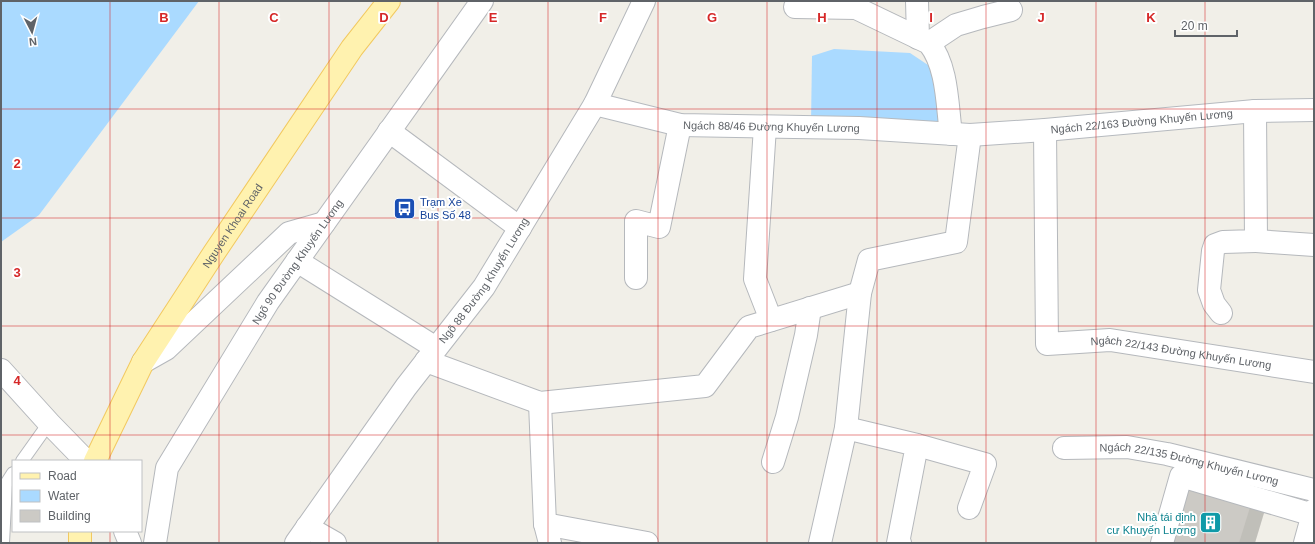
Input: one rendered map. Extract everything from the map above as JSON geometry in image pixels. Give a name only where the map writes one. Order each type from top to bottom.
[{"type":"main road","name":"Nguyen Khoai Road","points":[[94,460],[143,362],[214,253],[352,48],[389,1]]},
{"type":"main road","points":[[80,532],[80,543]]},
{"type":"street","name":"Ngõ 90 Đường Khuyến Lương","points":[[155,543],[168,468],[268,302],[482,1]]},
{"type":"street","name":"Ngõ 88 Đường Khuyến Lương","points":[[302,535],[406,387],[484,286],[595,104],[644,1]]},
{"type":"street","points":[[917,1],[924,40]]},
{"type":"street","points":[[795,7],[856,8],[924,40],[934,49],[942,70],[946,91],[960,135],[956,242],[869,260],[860,293],[846,428],[820,543]]},
{"type":"street","points":[[924,40],[956,25],[1011,10]]},
{"type":"street","name":"Ngách 88/46 Đường Khuyến Lương","points":[[595,104],[680,125],[859,128],[960,135]]},
{"type":"street","name":"Ngách 22/163 Đường Khuyến Lương","points":[[960,135],[1045,130],[1255,111],[1314,110]]},
{"type":"street","points":[[1255,111],[1256,241]]},
{"type":"street","points":[[636,278],[636,221],[659,228],[680,125]]},
{"type":"street","points":[[765,127],[755,279],[771,320]]},
{"type":"street","name":"Ngách 22/143 Đường Khuyến Lương","points":[[1045,130],[1047,344],[1110,340],[1314,372]]},
{"type":"street","points":[[389,131],[520,228]]},
{"type":"street","points":[[143,362],[166,349],[289,233],[324,223]]},
{"type":"street","points":[[1221,313],[1214,304],[1209,290],[1215,245],[1223,242],[1256,241],[1314,245]]},
{"type":"street","points":[[297,261],[431,355],[540,404],[705,386],[749,327],[860,293]]},
{"type":"street","points":[[773,462],[787,417],[806,335],[810,308]]},
{"type":"street","points":[[1,370],[85,460]]},
{"type":"street","points":[[540,404],[547,533],[647,543]]},
{"type":"street","points":[[846,428],[917,445],[985,464],[969,508]]},
{"type":"street","points":[[900,543],[898,543],[917,445]]},
{"type":"street","name":"Ngách 22/135 Đường Khuyến Lương","points":[[1064,448],[1127,447],[1167,454],[1314,490]]},
{"type":"street","points":[[1162,543],[1181,476],[1313,512],[1305,543]]},
{"type":"street","points":[[125,532],[130,543]]},
{"type":"street","points":[[302,535],[335,543]]},
{"type":"lane","points":[[23,460],[49,423]]},
{"type":"lane","points":[[3,543],[6,484],[12,475]]},
{"type":"water","points":[[1,1],[199,1],[39,215],[1,242]]},
{"type":"water","points":[[834,49],[910,53],[931,67],[941,122],[811,123],[812,56]]},
{"type":"building","name":"Nhà tái định cư Khuyến Lương","points":[[1189,485],[1251,504],[1239,543],[1172,543]]},
{"type":"place","name":"Trạm Xe Bus Số 48","points":[[405,208]]},
{"type":"place","name":"Nhà tái định cư Khuyến Lương","points":[[1211,523]]}]
